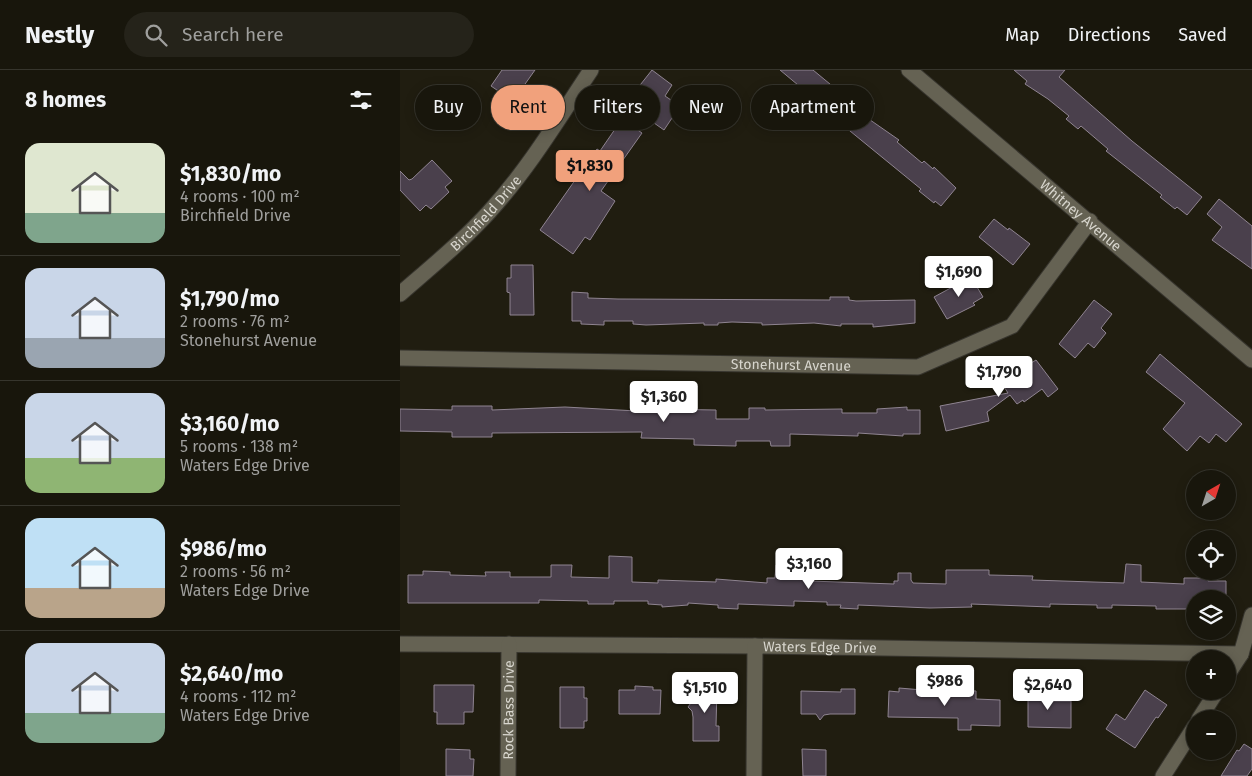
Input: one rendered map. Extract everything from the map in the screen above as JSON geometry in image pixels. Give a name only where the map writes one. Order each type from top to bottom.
[{"type":"street","name":"Birchfield Drive","points":[[400,294],[462,240],[490,210],[522,172],[591,70]]},
{"type":"street","name":"Whitney Avenue","points":[[909,70],[1090,221],[1252,360]]},
{"type":"street","name":"Stonehurst Avenue","points":[[400,358],[918,367],[1012,326],[1090,221]]},
{"type":"street","points":[[1236,662],[1241,654],[1252,615]]},
{"type":"street","name":"Waters Edge Drive","points":[[400,644],[755,646],[1241,654]]},
{"type":"street","name":"Rock Bass Drive","points":[[508,776],[509,644]]},
{"type":"street","points":[[754,776],[755,646]]},
{"type":"street","points":[[1163,776],[1186,740]]},
{"type":"building","points":[[502,70],[535,70],[524,85],[492,85]]},
{"type":"building","points":[[652,70],[672,85],[670,85],[665,96],[670,99],[670,121],[664,130],[660,127],[660,85],[640,85]]},
{"type":"building","points":[[780,70],[813,70],[831,85],[798,85]]},
{"type":"building","points":[[1014,70],[1065,70],[1059,77],[1132,141],[1202,197],[1187,215],[1177,207],[1175,209],[1160,197],[1162,195],[1106,151],[1108,149],[1081,126],[1078,129],[1066,119],[1069,116],[1025,84],[1027,81]]},
{"type":"building","points":[[874,123],[899,140],[897,142],[922,163],[924,161],[933,169],[934,167],[956,188],[941,206],[919,191],[921,189],[849,130],[874,130]]},
{"type":"building","points":[[614,130],[638,130],[642,133],[601,191],[615,201],[590,240],[585,237],[573,254],[540,230],[597,149],[600,151]]},
{"type":"building","points":[[432,160],[452,181],[445,187],[449,192],[431,209],[426,205],[420,211],[400,190],[400,171],[409,180],[412,179]]},
{"type":"building","points":[[1219,199],[1252,226],[1252,269],[1212,240],[1222,227],[1207,214]]},
{"type":"building","points":[[994,219],[1030,244],[1013,265],[979,237]]},
{"type":"building","points":[[511,265],[533,265],[534,315],[510,315],[510,293],[507,292],[507,278],[511,278]]},
{"type":"building","points":[[971,277],[983,297],[973,303],[975,305],[947,319],[934,297]]},
{"type":"building","points":[[572,292],[588,293],[588,298],[618,299],[830,300],[830,297],[849,297],[849,300],[856,301],[915,300],[915,323],[873,327],[873,324],[841,324],[841,326],[814,323],[762,325],[762,323],[732,322],[718,323],[718,325],[704,325],[704,323],[646,325],[633,324],[633,321],[604,321],[604,325],[581,324],[581,321],[572,321]]},
{"type":"building","points":[[1094,300],[1112,314],[1101,328],[1106,333],[1094,348],[1088,343],[1075,358],[1059,344]]},
{"type":"building","points":[[1160,354],[1242,424],[1226,442],[1216,434],[1209,443],[1200,436],[1187,451],[1163,429],[1185,403],[1146,372]]},
{"type":"building","points":[[1036,360],[1058,389],[1048,397],[1042,389],[1024,402],[1023,400],[1017,404],[1010,395],[987,412],[989,421],[946,431],[940,406],[1008,393],[1003,385],[1014,377],[1012,375]]},
{"type":"building","points":[[452,406],[492,406],[492,410],[565,407],[655,412],[655,409],[716,410],[716,419],[749,419],[749,408],[765,408],[765,410],[842,409],[842,413],[877,413],[877,409],[907,407],[907,410],[920,410],[920,434],[903,434],[903,436],[858,433],[858,436],[790,434],[790,446],[771,446],[770,441],[736,441],[736,446],[694,445],[694,439],[641,438],[642,432],[492,433],[492,437],[452,437],[452,432],[400,431],[400,409],[452,410]]},
{"type":"building","points":[[609,556],[632,557],[632,582],[658,583],[658,580],[716,582],[716,579],[767,583],[767,578],[775,578],[776,565],[794,566],[794,578],[810,579],[810,581],[894,584],[894,581],[898,581],[898,573],[911,573],[913,583],[946,584],[946,570],[989,570],[989,575],[1033,576],[1032,580],[1124,583],[1126,564],[1141,565],[1141,582],[1184,584],[1184,578],[1186,580],[1226,581],[1226,590],[1186,590],[1186,609],[1156,609],[1156,606],[1112,605],[1112,608],[1097,608],[1097,605],[1050,604],[1050,607],[971,604],[972,607],[930,608],[858,605],[858,609],[840,608],[841,605],[827,605],[827,602],[794,601],[794,606],[738,604],[738,609],[718,608],[718,605],[688,603],[688,605],[662,607],[662,605],[648,604],[648,601],[614,601],[614,604],[588,604],[588,601],[539,600],[539,603],[408,603],[408,575],[423,575],[423,571],[450,572],[450,575],[486,576],[485,572],[510,572],[510,577],[551,577],[551,565],[572,565],[571,577],[609,578]]},
{"type":"building","points":[[434,685],[474,685],[473,712],[464,712],[464,724],[437,724],[437,712],[434,712]]},
{"type":"building","points":[[635,686],[653,687],[653,690],[661,690],[660,714],[619,714],[619,690],[635,690]]},
{"type":"building","points":[[693,686],[717,687],[716,726],[719,726],[719,741],[693,741],[693,717],[692,711],[688,707],[693,700]]},
{"type":"building","points":[[560,687],[584,687],[584,698],[587,698],[587,721],[584,721],[584,728],[560,728]]},
{"type":"building","points":[[899,688],[958,693],[958,690],[976,691],[976,699],[1000,700],[1000,726],[971,725],[971,730],[958,730],[958,718],[888,717],[889,691],[899,692]]},
{"type":"building","points":[[841,689],[855,689],[855,714],[824,715],[820,720],[816,714],[801,714],[801,691],[841,692]]},
{"type":"building","points":[[1145,690],[1167,705],[1158,718],[1156,717],[1135,748],[1106,729],[1116,714],[1125,720]]},
{"type":"building","points":[[1028,691],[1050,692],[1050,701],[1071,701],[1071,728],[1028,727]]},
{"type":"building","points":[[1244,744],[1252,749],[1252,769],[1247,776],[1221,776],[1231,760],[1236,760],[1236,752],[1239,751]]},
{"type":"building","points":[[446,749],[470,750],[470,759],[474,759],[473,776],[446,776]]},
{"type":"building","points":[[802,749],[826,750],[826,776],[803,776]]}]
